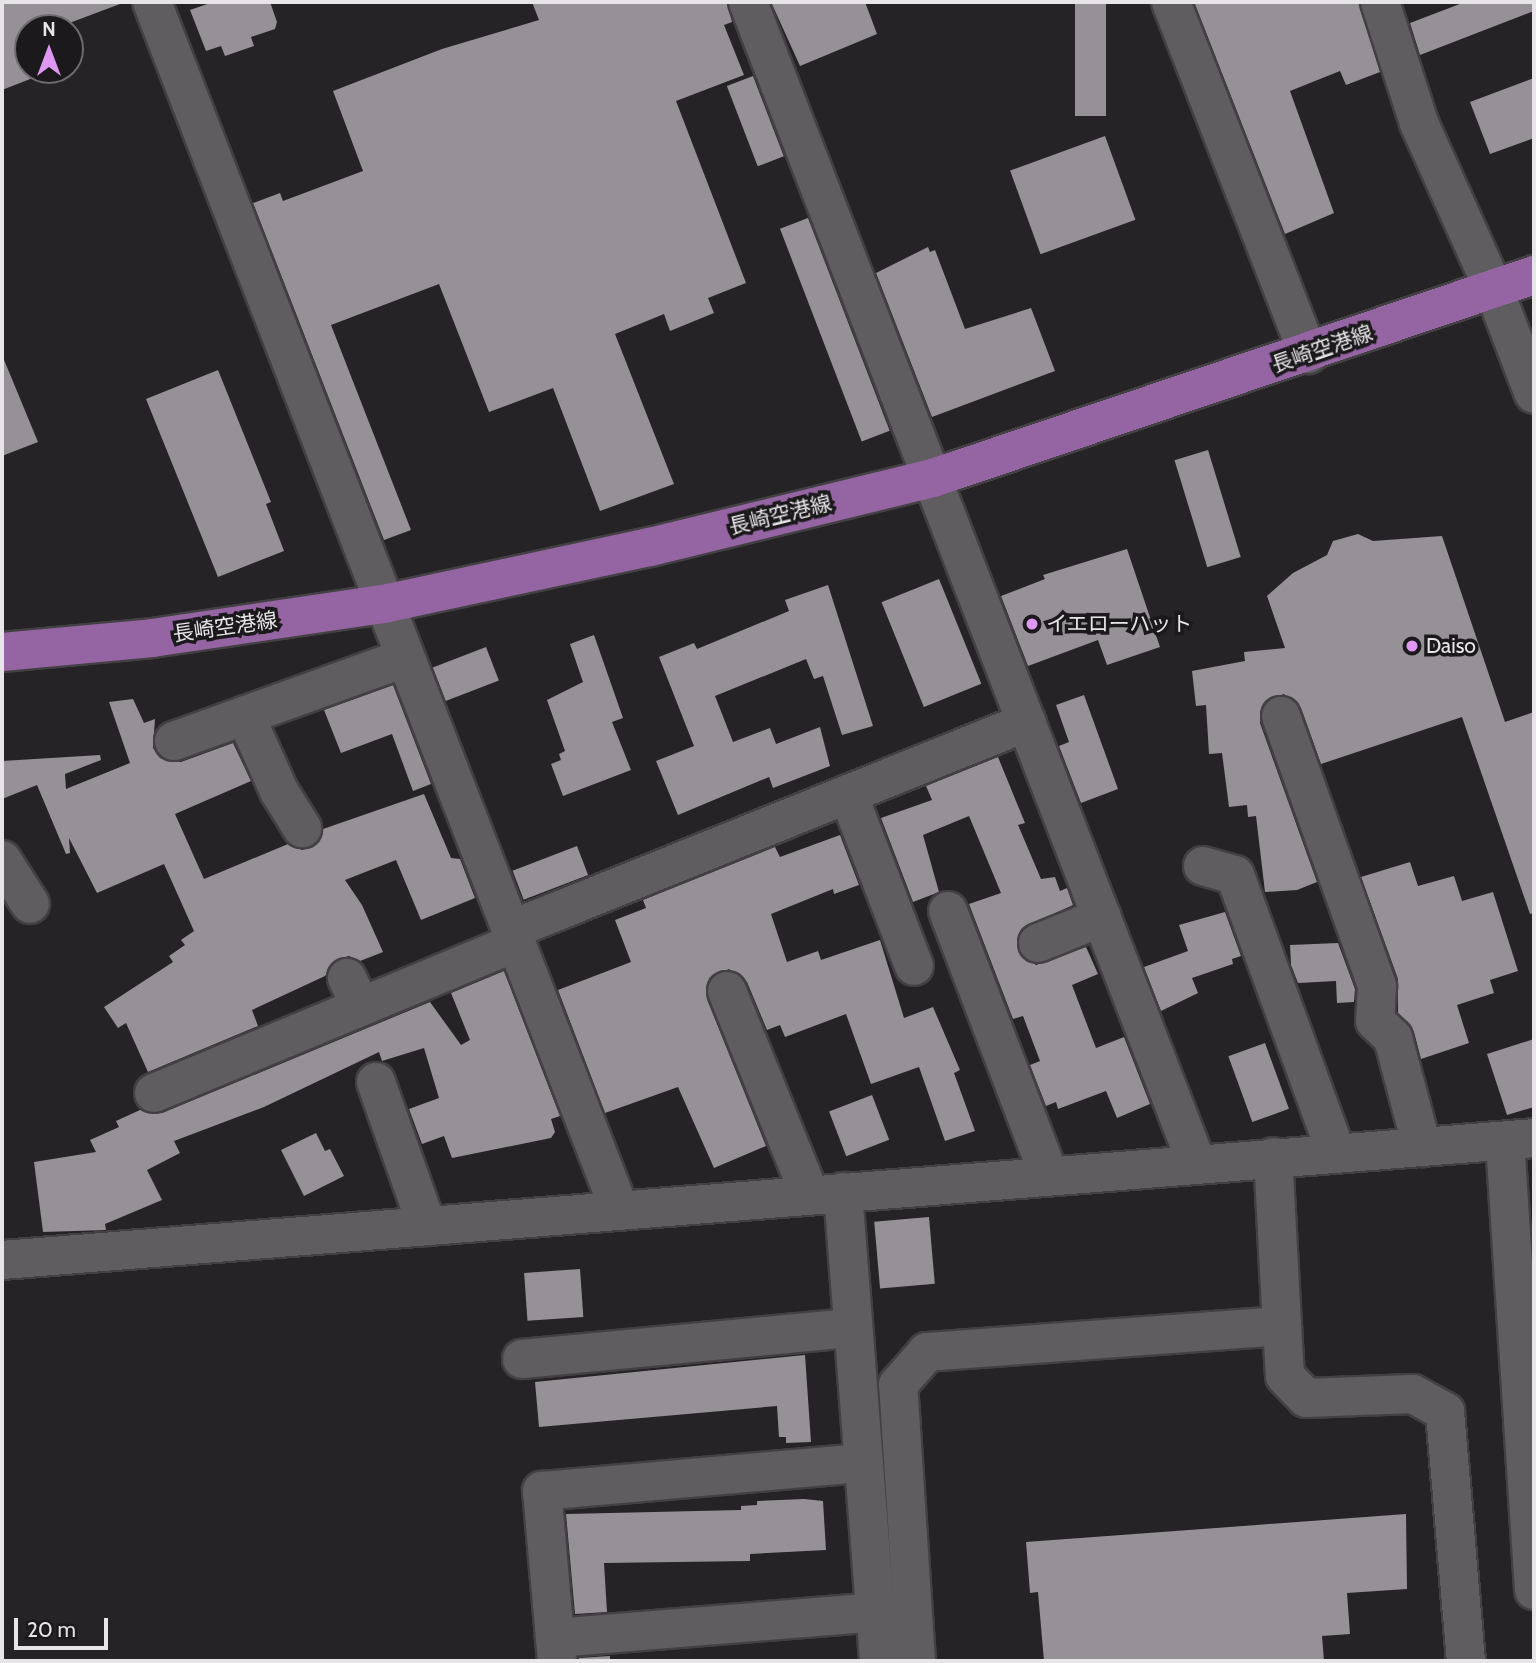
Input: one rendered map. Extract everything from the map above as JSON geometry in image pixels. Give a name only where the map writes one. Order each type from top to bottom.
[{"type":"main road","name":"長崎空港線","points":[[2,652],[152,638],[388,604],[650,547],[933,478],[1308,354],[1534,275]]},
{"type":"street","points":[[152,2],[388,604],[404,658],[515,935],[620,1211]]},
{"type":"street","points":[[748,2],[1196,1162]]},
{"type":"street","points":[[1171,2],[1308,354]]},
{"type":"street","points":[[1380,2],[1419,123],[1494,290],[1534,394]]},
{"type":"street","points":[[174,741],[404,658]]},
{"type":"street","points":[[245,715],[279,791],[302,828]]},
{"type":"street","points":[[1281,716],[1377,986],[1375,1021],[1393,1038],[1422,1147]]},
{"type":"street","points":[[154,1093],[354,993],[505,947],[523,925],[1027,722]]},
{"type":"street","points":[[848,794],[914,966]]},
{"type":"street","points":[[2,860],[30,904]]},
{"type":"street","points":[[1203,866],[1234,875],[1336,1152]]},
{"type":"street","points":[[948,911],[1049,1175]]},
{"type":"street","points":[[1038,943],[1102,917]]},
{"type":"street","points":[[727,990],[827,1194],[853,1328],[879,1661]]},
{"type":"street","points":[[376,1082],[427,1227]]},
{"type":"street","points":[[2,1260],[1196,1162],[1520,1140],[1534,1590]]},
{"type":"street","points":[[1273,1157],[1285,1376],[1306,1398],[1413,1394],[1445,1412],[1466,1661]]},
{"type":"street","points":[[916,1661],[898,1385],[927,1352],[1282,1326]]},
{"type":"street","points":[[522,1359],[853,1328]]},
{"type":"street","points":[[864,1463],[542,1491],[556,1650],[875,1612]]},
{"type":"building","points":[[2,2],[119,2],[120,4],[84,18],[84,14],[14,14],[14,84],[17,84],[2,90]]},
{"type":"building","points":[[213,2],[270,2],[277,22],[275,29],[251,37],[254,46],[225,56],[221,46],[206,51],[190,10]]},
{"type":"building","points":[[532,2],[727,2],[732,22],[724,25],[744,75],[676,101],[746,283],[708,298],[714,313],[670,331],[664,314],[615,334],[674,484],[600,511],[553,388],[489,412],[439,284],[331,325],[411,530],[384,540],[253,203],[280,193],[283,201],[363,171],[333,91],[442,49],[539,20]]},
{"type":"building","points":[[771,2],[865,2],[877,34],[800,66]]},
{"type":"building","points":[[1075,2],[1106,2],[1106,116],[1075,116]]},
{"type":"building","points":[[1194,2],[1359,2],[1380,72],[1346,85],[1340,71],[1290,91],[1334,213],[1285,234]]},
{"type":"building","points":[[1465,2],[1534,2],[1534,11],[1420,55],[1410,23]]},
{"type":"building","points":[[753,76],[784,156],[758,166],[727,86]]},
{"type":"building","points":[[1534,78],[1534,138],[1490,154],[1470,102]]},
{"type":"building","points":[[1105,136],[1135,220],[1041,254],[1010,171]]},
{"type":"building","points":[[808,218],[890,431],[862,442],[780,229]]},
{"type":"building","points":[[928,247],[930,252],[935,250],[965,329],[1031,308],[1055,371],[932,417],[876,273]]},
{"type":"building","points":[[2,355],[38,442],[2,456]]},
{"type":"building","points":[[218,370],[271,502],[266,504],[284,551],[218,577],[146,399]]},
{"type":"building","points":[[1208,450],[1241,557],[1207,567],[1175,460]]},
{"type":"building","points":[[1358,534],[1373,541],[1442,536],[1505,722],[1534,712],[1534,913],[1530,914],[1462,717],[1321,764],[1301,708],[1284,694],[1265,701],[1260,723],[1317,882],[1297,890],[1265,892],[1256,816],[1248,817],[1247,805],[1229,807],[1222,753],[1209,754],[1206,705],[1196,706],[1192,671],[1245,661],[1244,652],[1285,648],[1267,596],[1293,573],[1327,555],[1333,541]]},
{"type":"building","points":[[1127,549],[1160,647],[1107,665],[1098,640],[1028,666],[1001,596],[1045,579],[1043,575]]},
{"type":"building","points":[[939,579],[981,684],[924,707],[882,602]]},
{"type":"building","points":[[828,585],[873,726],[842,735],[823,676],[814,679],[806,659],[715,696],[733,742],[770,728],[776,744],[820,727],[830,766],[773,788],[769,777],[678,815],[656,761],[694,746],[659,657],[694,643],[697,649],[789,611],[785,600]]},
{"type":"building","points":[[594,635],[623,718],[612,722],[631,770],[563,796],[551,764],[561,760],[559,754],[565,751],[547,700],[583,682],[570,644]]},
{"type":"building","points":[[486,647],[499,681],[446,701],[433,667]]},
{"type":"building","points":[[393,685],[431,784],[413,791],[392,734],[341,753],[324,710]]},
{"type":"building","points":[[1084,695],[1118,789],[1081,803],[1059,746],[1069,742],[1056,705]]},
{"type":"building","points":[[133,699],[144,723],[155,719],[153,748],[160,758],[181,762],[233,743],[251,781],[175,814],[204,879],[288,844],[302,850],[313,847],[323,829],[424,794],[451,858],[460,859],[475,898],[421,920],[396,860],[345,880],[362,905],[383,952],[360,961],[349,956],[337,959],[325,976],[252,1010],[258,1026],[148,1072],[126,1023],[118,1028],[104,1007],[173,962],[169,956],[185,945],[181,940],[194,931],[164,864],[97,893],[69,838],[70,853],[66,854],[37,785],[2,799],[2,761],[100,755],[101,760],[65,774],[66,789],[130,763],[109,702]]},
{"type":"building","points":[[998,757],[1025,823],[1018,825],[1041,879],[1055,877],[1060,891],[1067,888],[1073,905],[1021,929],[1018,951],[1036,965],[1086,947],[1098,974],[1072,985],[1096,1048],[1124,1037],[1150,1104],[1117,1118],[1106,1091],[1058,1109],[1056,1102],[1046,1106],[1030,1065],[1040,1061],[1023,1016],[1013,1019],[969,904],[1001,893],[969,816],[923,835],[939,892],[913,902],[881,818],[932,800],[926,786]]},
{"type":"building","points":[[840,835],[859,885],[834,894],[833,889],[771,914],[787,962],[818,951],[821,960],[880,940],[904,1018],[933,1007],[960,1070],[954,1073],[975,1131],[945,1141],[919,1067],[871,1084],[846,1014],[785,1037],[780,1025],[767,1030],[747,982],[729,969],[709,978],[707,999],[766,1146],[714,1168],[678,1087],[605,1113],[558,990],[631,962],[615,920],[646,908],[643,900],[775,847],[780,857]]},
{"type":"building","points":[[577,846],[588,875],[524,900],[513,871]]},
{"type":"building","points":[[1410,862],[1418,886],[1454,876],[1462,901],[1493,892],[1518,971],[1490,980],[1494,993],[1457,1005],[1469,1043],[1421,1059],[1414,1032],[1398,1013],[1398,979],[1361,877]]},
{"type":"building","points":[[1225,912],[1241,956],[1232,959],[1233,964],[1192,978],[1198,993],[1161,1011],[1144,967],[1188,951],[1179,925]]},
{"type":"building","points":[[1338,943],[1355,989],[1354,1002],[1337,1003],[1336,981],[1298,983],[1291,965],[1290,945]]},
{"type":"building","points":[[504,971],[560,1116],[551,1119],[555,1132],[551,1138],[452,1158],[444,1136],[422,1144],[409,1109],[439,1098],[424,1048],[382,1061],[379,1052],[264,1107],[174,1141],[180,1153],[147,1170],[162,1200],[105,1224],[106,1230],[43,1232],[34,1162],[96,1152],[90,1140],[119,1127],[116,1121],[140,1110],[162,1113],[430,1002],[461,1045],[470,1040],[451,993]]},
{"type":"building","points":[[1534,1039],[1534,1107],[1507,1115],[1487,1054]]},
{"type":"building","points":[[1265,1043],[1289,1109],[1252,1122],[1228,1056]]},
{"type":"building","points":[[872,1095],[889,1140],[846,1156],[829,1111]]},
{"type":"building","points":[[316,1133],[325,1151],[330,1149],[344,1176],[304,1196],[281,1150]]},
{"type":"building","points":[[929,1217],[935,1284],[880,1289],[874,1222]]},
{"type":"building","points":[[580,1269],[583,1317],[527,1321],[524,1273]]},
{"type":"building","points":[[805,1355],[811,1442],[786,1443],[786,1437],[779,1437],[777,1406],[539,1427],[535,1382]]},
{"type":"building","points":[[757,1501],[823,1501],[826,1550],[750,1554],[750,1561],[604,1563],[607,1612],[575,1614],[566,1514],[741,1510],[741,1506],[757,1505]]},
{"type":"building","points":[[1406,1514],[1407,1589],[1347,1593],[1350,1634],[1322,1636],[1324,1661],[1044,1661],[1038,1592],[1030,1593],[1026,1542]]},
{"type":"building","points":[[610,1656],[610,1661],[578,1661],[579,1658]]},
{"type":"place","name":"イエローハット","points":[[1032,624]]},
{"type":"place","name":"Daiso","points":[[1412,646]]}]
